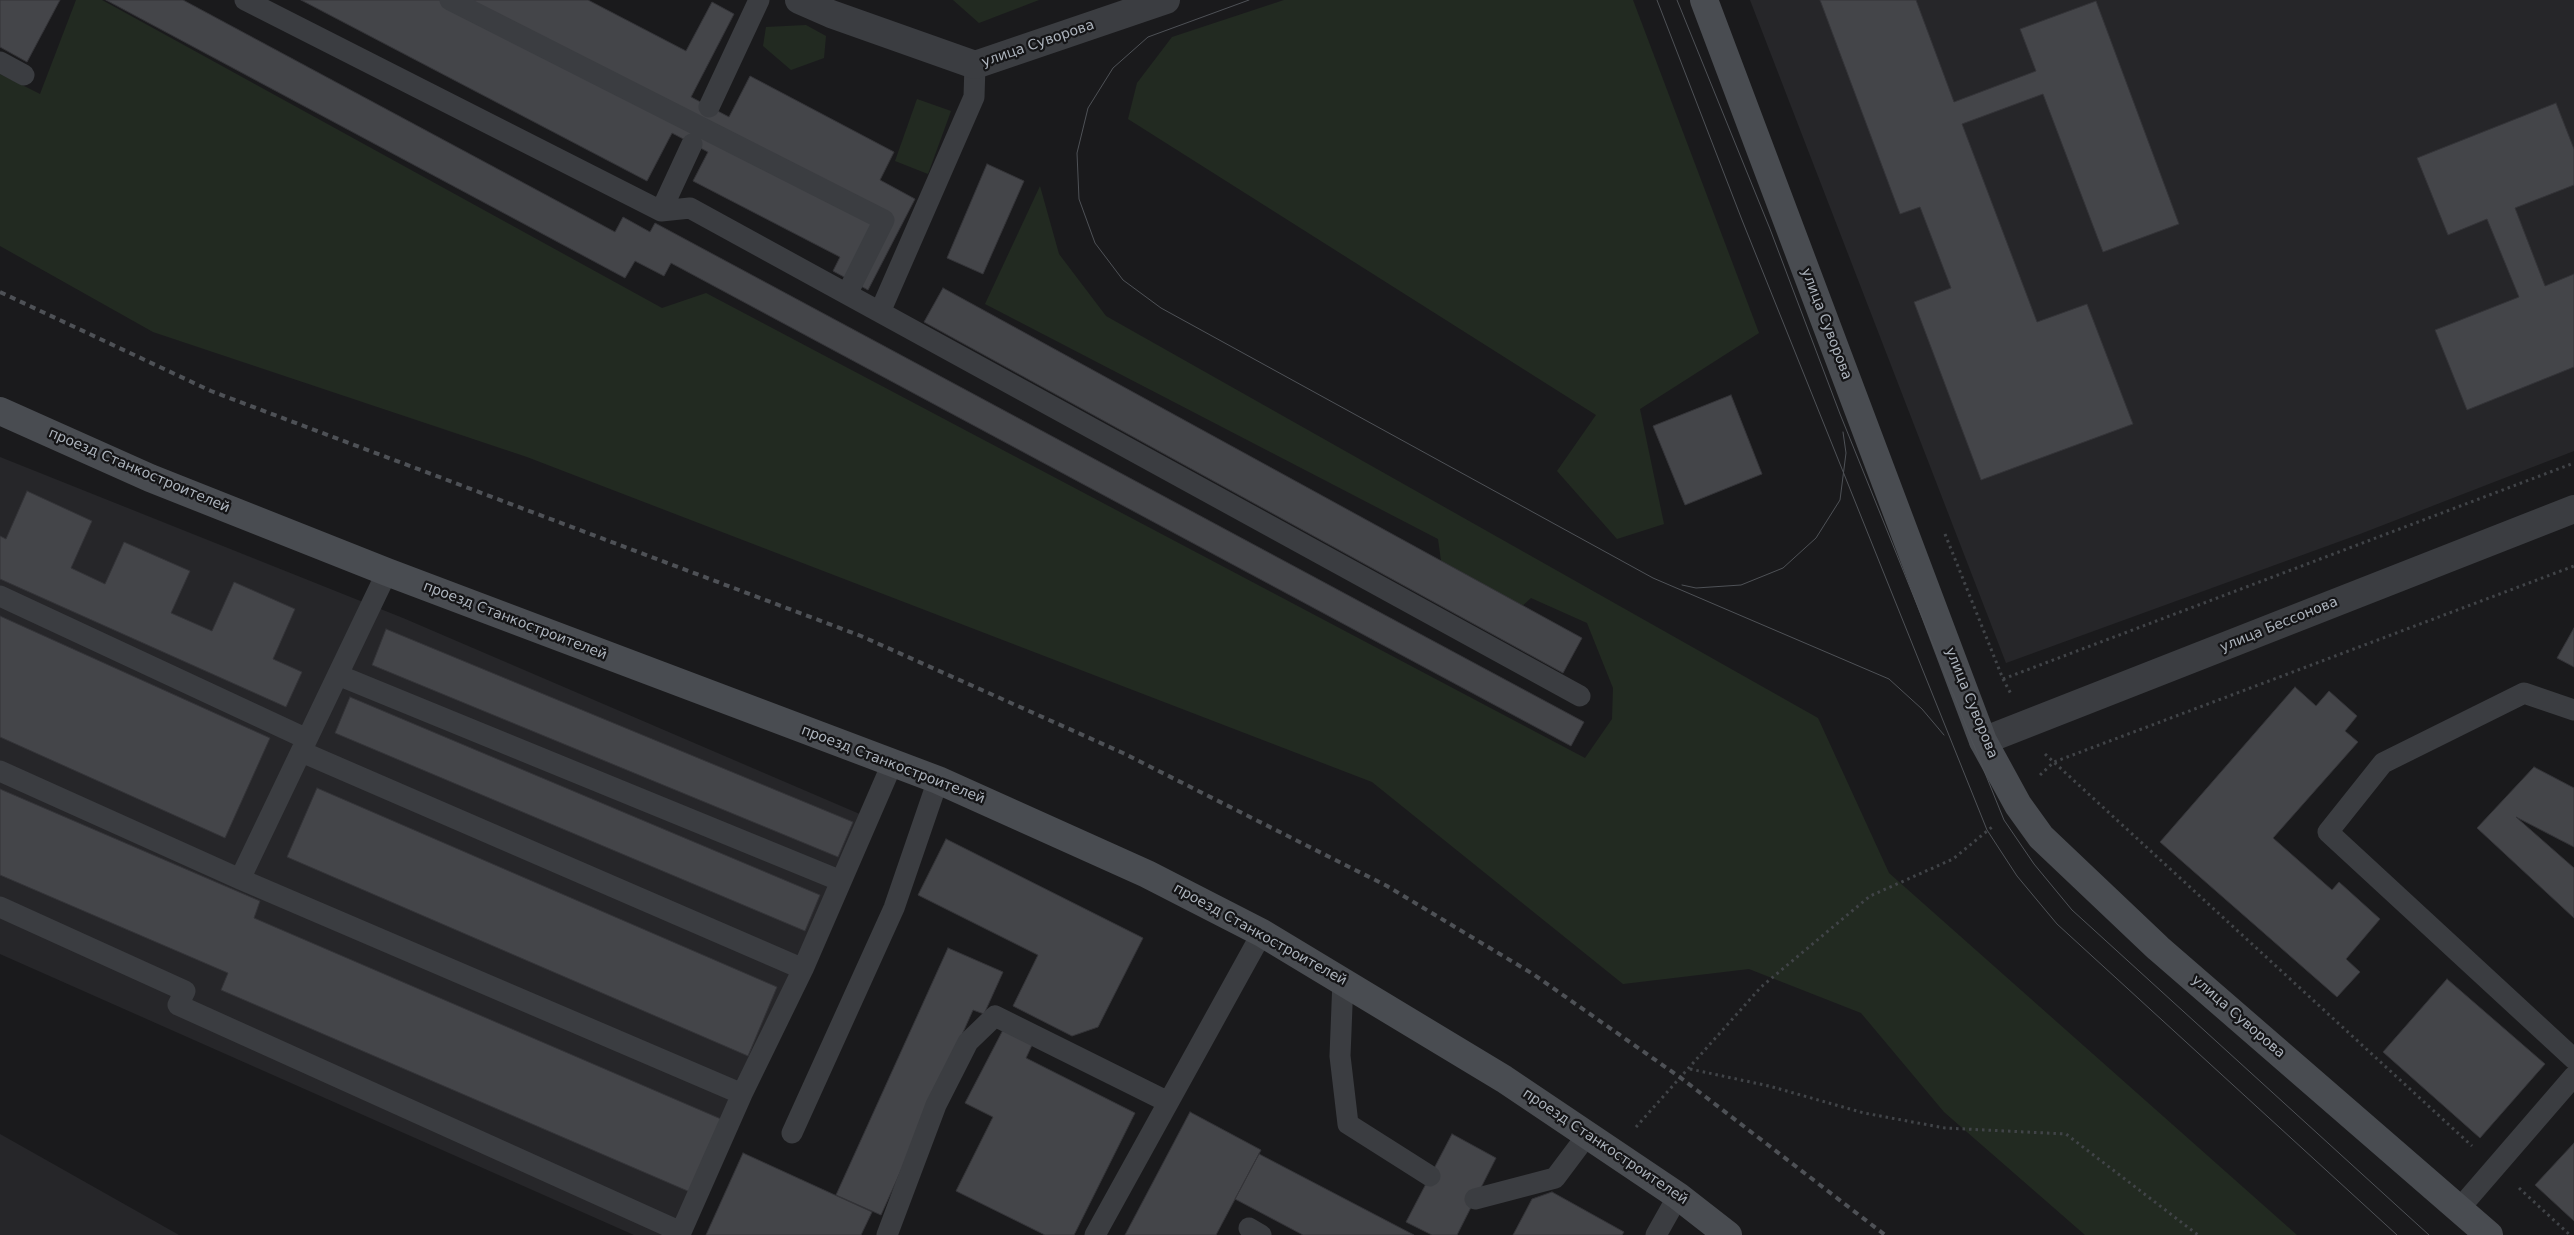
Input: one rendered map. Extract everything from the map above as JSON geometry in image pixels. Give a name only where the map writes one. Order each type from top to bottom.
[{"type":"main road","name":"улица Суворова","points":[[1704,0],[1983,741],[2018,805],[2041,837],[2158,948],[2489,1235]]},
{"type":"main road","name":"проезд Станкостроителей","points":[[0,411],[150,478],[387,572],[938,780],[1147,874],[1262,933],[1343,980],[1504,1079],[1678,1196],[1728,1235]]},
{"type":"street","name":"улица Суворова","points":[[799,0],[835,7],[975,65],[1166,0]]},
{"type":"street","name":"улица Бессонова","points":[[1983,741],[2574,509]]},
{"type":"lane","points":[[246,0],[661,211],[690,208],[1580,696]]},
{"type":"lane","points":[[450,0],[884,220],[847,294]]},
{"type":"lane","points":[[709,106],[759,0]]},
{"type":"lane","points":[[0,62],[24,75]]},
{"type":"lane","points":[[880,312],[974,96],[975,65]]},
{"type":"lane","points":[[661,211],[692,144]]},
{"type":"lane","points":[[240,879],[387,572]]},
{"type":"lane","points":[[0,596],[304,745],[803,969]]},
{"type":"lane","points":[[338,675],[841,881]]},
{"type":"lane","points":[[2574,710],[2524,693],[2418,745],[2383,763],[2328,832],[2574,1060]]},
{"type":"lane","points":[[0,908],[184,991],[178,1005],[681,1232],[742,1094],[803,969],[892,764]]},
{"type":"lane","points":[[0,771],[240,879],[742,1094]]},
{"type":"lane","points":[[792,1133],[894,908],[938,780]]},
{"type":"lane","points":[[1095,1235],[1262,933]]},
{"type":"lane","points":[[1343,980],[1340,1056],[1348,1124],[1430,1176]]},
{"type":"lane","points":[[888,1235],[936,1106],[968,1042],[995,1016],[1168,1102]]},
{"type":"lane","points":[[2459,1208],[2574,1076]]},
{"type":"lane","points":[[1475,1199],[1555,1178],[1588,1134]]},
{"type":"lane","points":[[1656,1235],[1678,1196]]},
{"type":"path","points":[[2003,679],[2574,463]]},
{"type":"path","points":[[1614,1153],[1649,1111],[1690,1069],[1761,987],[1870,896],[1952,859],[1986,830],[2004,820],[2018,805],[2039,776],[2054,762],[2574,566]]},
{"type":"path","points":[[1690,1069],[1769,1086],[1864,1113],[1945,1128],[2066,1134],[2198,1235]]},
{"type":"shaded area","points":[[76,0],[102,0],[662,308],[706,293],[1585,758],[1612,719],[1613,688],[1587,623],[1531,598],[1509,618],[1444,582],[1438,539],[985,304],[1040,186],[1059,254],[1106,316],[1818,718],[1889,873],[2297,1235],[2085,1235],[1944,1112],[1861,1013],[1749,969],[1623,984],[1372,782],[527,457],[153,332],[0,246],[0,74],[40,94]]},
{"type":"shaded area","points":[[953,0],[1039,0],[979,23]]},
{"type":"shaded area","points":[[1284,0],[1633,0],[1759,333],[1640,409],[1664,524],[1617,539],[1557,471],[1596,415],[1128,119],[1137,83],[1172,37]]},
{"type":"shaded area","points":[[1750,0],[2574,0],[2574,451],[2360,534],[2006,663]]},
{"type":"shaded area","points":[[806,25],[826,36],[824,58],[791,70],[763,46],[766,27]]},
{"type":"shaded area","points":[[917,99],[951,111],[928,174],[895,161]]},
{"type":"shaded area","points":[[0,457],[403,618],[862,815],[675,1235],[634,1235],[0,954]]},
{"type":"shaded area","points":[[0,1134],[179,1235],[0,1235]]},
{"type":"building","points":[[0,0],[60,0],[27,62],[0,47]]},
{"type":"building","points":[[106,0],[183,0],[615,232],[623,217],[650,232],[655,223],[1584,722],[1571,746],[671,263],[664,276],[635,261],[625,278]]},
{"type":"building","points":[[301,0],[588,0],[686,51],[712,2],[734,14],[691,97],[729,117],[750,76],[894,152],[880,180],[915,199],[868,290],[833,271],[840,257],[693,181],[708,152],[672,133],[647,181]]},
{"type":"building","points":[[1820,0],[1916,0],[1954,102],[2036,71],[2020,29],[2096,1],[2179,224],[2103,252],[2043,94],[1962,124],[2037,322],[2087,304],[2133,424],[1981,480],[1914,302],[1951,288],[1920,207],[1900,214]]},
{"type":"building","points":[[2556,103],[2574,149],[2574,185],[2515,208],[2545,286],[2574,274],[2574,367],[2467,410],[2435,330],[2519,297],[2487,219],[2448,235],[2417,158]]},
{"type":"building","points":[[987,164],[1024,181],[983,274],[947,258]]},
{"type":"building","points":[[943,288],[1582,638],[1563,673],[924,322]]},
{"type":"building","points":[[1731,395],[1762,474],[1685,505],[1653,426]]},
{"type":"building","points":[[27,491],[92,521],[71,568],[105,584],[124,542],[190,571],[171,613],[212,631],[234,582],[295,609],[273,659],[302,672],[286,707],[0,579],[0,536],[6,539]]},
{"type":"building","points":[[0,616],[270,738],[225,838],[0,737]]},
{"type":"building","points":[[2574,628],[2574,667],[2557,658]]},
{"type":"building","points":[[386,629],[853,822],[838,857],[372,665]]},
{"type":"building","points":[[2295,687],[2316,706],[2329,691],[2357,716],[2345,731],[2358,742],[2273,838],[2332,890],[2339,882],[2380,919],[2346,959],[2360,972],[2337,997],[2160,842]]},
{"type":"building","points":[[350,697],[820,895],[805,931],[335,733]]},
{"type":"building","points":[[2534,767],[2574,788],[2574,847],[2516,817],[2574,868],[2574,918],[2477,828]]},
{"type":"building","points":[[317,788],[777,987],[748,1056],[287,857]]},
{"type":"building","points":[[0,789],[260,901],[254,918],[721,1119],[690,1192],[221,990],[228,973],[0,875]]},
{"type":"building","points":[[946,839],[1143,938],[1098,1027],[1072,1036],[1013,1006],[1038,955],[918,895]]},
{"type":"building","points":[[948,948],[1003,972],[984,1014],[973,1010],[881,1215],[836,1195]]},
{"type":"building","points":[[2447,979],[2545,1064],[2480,1138],[2383,1052]]},
{"type":"building","points":[[1004,1028],[1033,1043],[1026,1058],[1135,1113],[1074,1235],[1045,1235],[956,1191],[993,1117],[965,1103]]},
{"type":"building","points":[[1190,1112],[1261,1150],[1216,1235],[1125,1235]]},
{"type":"building","points":[[1452,1134],[1496,1158],[1457,1235],[1432,1235],[1406,1222]]},
{"type":"building","points":[[2574,1143],[2574,1221],[2535,1185]]},
{"type":"building","points":[[743,1153],[872,1212],[861,1235],[706,1235]]},
{"type":"building","points":[[1259,1154],[1414,1235],[1303,1235],[1235,1199]]},
{"type":"building","points":[[1552,1192],[1624,1232],[1622,1235],[1513,1235],[1532,1199]]},
{"type":"tram line","points":[[1249,0],[1148,37],[1113,68],[1088,108],[1077,153],[1079,199],[1095,243],[1123,280],[1161,308],[1653,578],[1889,679],[1922,709],[1944,735]]},
{"type":"tram line","points":[[1657,0],[1742,220],[1987,830],[2017,876],[2057,924],[2397,1235]]},
{"type":"tram line","points":[[1677,0],[1770,229],[1840,414],[2004,820],[2034,864],[2072,910],[2429,1235]]},
{"type":"tram line","points":[[1682,585],[1696,588],[1741,585],[1783,568],[1816,538],[1840,500],[1846,453],[1843,432]]},
{"type":"railway","points":[[0,292],[211,391],[861,636],[1123,753],[1387,886],[1533,974],[1681,1078],[1885,1235]]}]
